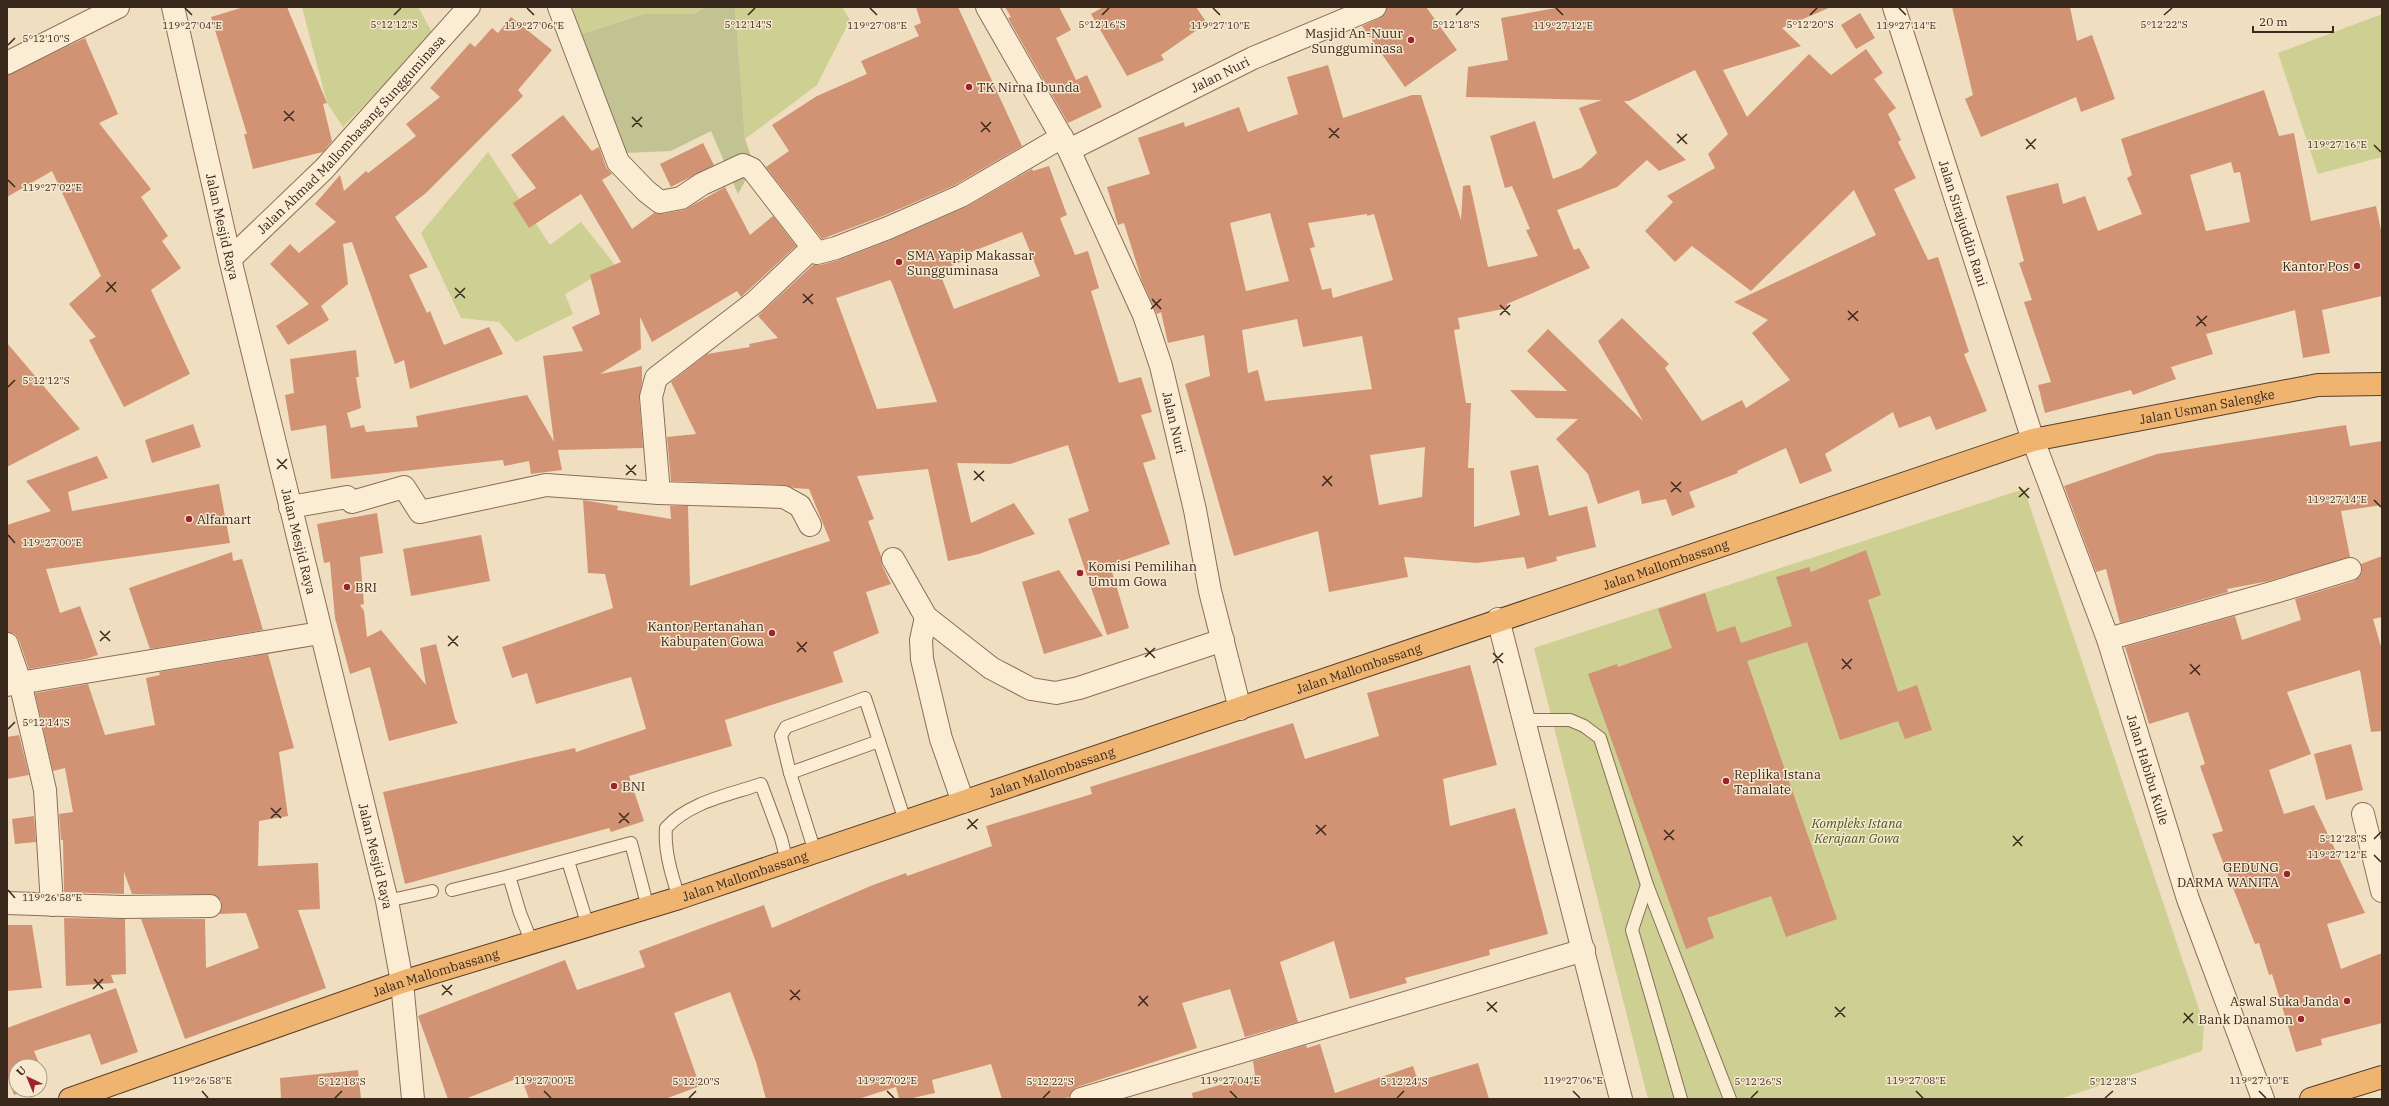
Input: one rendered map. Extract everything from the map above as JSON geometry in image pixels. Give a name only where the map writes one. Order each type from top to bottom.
[{"type":"highway","name":"Jalan Usman Salengke","points":[[2033,440],[2318,385],[2382,384]]},
{"type":"highway","name":"Jalan Mallombassang","points":[[70,1099],[402,982],[679,898],[1240,709],[1498,619],[2033,440]]},
{"type":"highway","points":[[2311,1099],[2382,1077]]},
{"type":"street","points":[[7,63],[118,7]]},
{"type":"street","name":"Jalan Mesjid Raya","points":[[173,7],[230,259],[320,633],[387,901],[402,982],[413,1099]]},
{"type":"street","name":"Jalan Ahmad Mallombasang Sungguminasa","points":[[230,259],[324,169],[469,7]]},
{"type":"street","points":[[559,7],[618,162],[646,191],[660,202],[681,198],[702,184],[744,165],[752,169],[817,253],[822,253],[946,202],[1066,143]]},
{"type":"street","name":"Jalan Nuri","points":[[987,7],[1066,143],[1123,265],[1144,315],[1161,366],[1195,510],[1210,591],[1224,640],[1240,709]]},
{"type":"street","name":"Jalan Nuri","points":[[1066,143],[1253,58],[1375,7]]},
{"type":"street","name":"Jalan Sirajuddin Rani","points":[[1894,7],[2033,440]]},
{"type":"street","points":[[659,493],[651,397],[656,378],[755,302],[812,248]]},
{"type":"street","name":"Jalan Habibu Kulle","points":[[2033,440],[2108,639],[2188,899],[2262,1099]]},
{"type":"street","points":[[290,507],[346,497],[352,502],[404,487],[420,512],[546,485],[659,493],[784,497],[800,506],[810,526]]},
{"type":"street","points":[[893,559],[926,617],[991,668],[1031,689],[1056,692],[1079,688],[1224,640]]},
{"type":"street","points":[[2108,639],[2350,569]]},
{"type":"street","points":[[926,617],[921,640],[922,659],[947,754],[963,802]]},
{"type":"street","points":[[1498,619],[1621,1099]]},
{"type":"street","points":[[14,683],[320,633]]},
{"type":"street","points":[[7,644],[14,683],[45,790],[52,905]]},
{"type":"street","points":[[2363,814],[2382,892]]},
{"type":"street","points":[[7,903],[52,905],[210,906]]},
{"type":"street","points":[[1081,1099],[1584,950]]},
{"type":"lane","points":[[815,852],[798,794],[790,774],[781,740],[784,729],[865,698],[905,821]]},
{"type":"lane","points":[[1524,720],[1570,720],[1584,726],[1600,738],[1647,885],[1730,1099]]},
{"type":"lane","points":[[790,774],[879,741]]},
{"type":"lane","points":[[679,898],[671,874],[665,839],[666,828],[678,815],[690,809],[761,784],[781,838],[787,862]]},
{"type":"lane","points":[[452,890],[510,881],[570,866],[631,843],[648,908]]},
{"type":"lane","points":[[570,866],[588,926]]},
{"type":"lane","points":[[510,881],[520,913],[532,943]]},
{"type":"lane","points":[[1647,885],[1632,930],[1681,1099]]},
{"type":"lane","points":[[387,901],[432,891]]},
{"type":"green space","points":[[302,7],[418,7],[433,34],[343,127],[327,103]]},
{"type":"green space","points":[[573,7],[705,7],[694,14],[642,14],[579,35]]},
{"type":"green space","points":[[705,7],[735,7],[745,139],[754,165],[738,194],[711,131],[671,151],[625,153],[579,35],[643,14],[694,14]]},
{"type":"green space","points":[[735,7],[842,7],[850,20],[817,85],[745,139]]},
{"type":"green space","points":[[2382,14],[2382,157],[2318,174],[2278,53]]},
{"type":"green space","points":[[488,152],[550,245],[581,222],[615,265],[565,294],[573,314],[516,342],[499,322],[461,318],[421,233]]},
{"type":"green space","name":"Kompleks Istana Kerajaan Gowa","points":[[2024,489],[2204,1024],[2202,1051],[2060,1099],[1648,1099],[1534,648]]},
{"type":"building","points":[[244,7],[287,7],[327,103],[323,104],[332,141],[323,152],[253,169],[244,134],[247,134],[211,17]]},
{"type":"building","points":[[916,7],[958,7],[1022,146],[955,185],[883,216],[822,239],[766,167],[789,151],[772,125],[817,96],[867,74],[861,61],[919,36],[914,26],[921,23]]},
{"type":"building","points":[[1005,7],[1059,7],[1071,30],[1056,38],[1076,80],[1087,75],[1102,107],[1068,123],[1008,18],[1011,17]]},
{"type":"building","points":[[1103,7],[1196,7],[1207,23],[1161,55],[1164,60],[1127,76],[1091,14]]},
{"type":"building","name":"Masjid An-Nuur Sungguminasa","points":[[1387,7],[1426,7],[1457,50],[1405,87],[1362,26],[1380,18],[1385,14]]},
{"type":"building","points":[[1561,7],[1831,7],[1782,28],[1801,46],[1723,70],[1747,117],[1809,54],[1831,75],[1866,49],[1883,73],[1874,79],[1896,108],[1888,114],[1901,140],[1898,142],[1916,178],[1894,189],[1928,260],[1938,257],[1969,352],[1964,354],[1987,411],[1936,430],[1930,416],[1899,428],[1893,412],[1825,454],[1832,471],[1800,484],[1786,448],[1737,471],[1738,473],[1689,492],[1695,507],[1672,516],[1666,499],[1642,504],[1639,490],[1598,504],[1588,474],[1556,439],[1578,419],[1536,418],[1510,390],[1567,391],[1527,351],[1548,329],[1643,421],[1598,341],[1622,318],[1669,364],[1665,368],[1702,421],[1742,400],[1746,408],[1790,380],[1752,333],[1768,320],[1734,302],[1876,235],[1854,190],[1751,291],[1692,246],[1675,262],[1645,231],[1673,202],[1667,196],[1715,168],[1708,154],[1728,134],[1695,70],[1629,101],[1624,101],[1686,160],[1659,171],[1647,160],[1617,187],[1557,210],[1574,250],[1579,248],[1590,268],[1507,304],[1508,308],[1458,318],[1460,329],[1454,330],[1466,403],[1471,403],[1468,468],[1474,468],[1474,527],[1520,515],[1510,471],[1538,465],[1549,516],[1587,506],[1596,547],[1556,557],[1557,561],[1527,569],[1524,557],[1477,563],[1404,557],[1408,577],[1329,592],[1318,531],[1234,556],[1185,384],[1210,376],[1204,335],[1168,343],[1161,312],[1157,314],[1142,281],[1124,223],[1118,225],[1107,187],[1150,174],[1138,138],[1184,122],[1185,127],[1239,107],[1248,132],[1298,114],[1287,77],[1328,65],[1343,118],[1412,95],[1421,95],[1461,220],[1463,186],[1470,185],[1488,267],[1538,256],[1526,230],[1530,229],[1512,186],[1505,188],[1490,136],[1535,121],[1553,179],[1581,168],[1597,153],[1579,108],[1602,100],[1466,97],[1468,67],[1508,60],[1501,18]],"holes":[[[1270,213],[1289,281],[1246,291],[1230,223]],[[1374,214],[1393,280],[1333,298],[1331,288],[1322,290],[1310,248],[1315,247],[1308,223]],[[1297,319],[1303,347],[1362,336],[1372,389],[1265,401],[1258,370],[1248,373],[1242,330]],[[1425,447],[1422,497],[1379,505],[1370,455]]]},
{"type":"building","points":[[1952,7],[2070,7],[2077,41],[2092,35],[2115,99],[2081,112],[2076,97],[1981,137],[1965,99],[1973,95]]},
{"type":"building","points":[[1860,13],[1875,38],[1856,49],[1841,25]]},
{"type":"building","points":[[511,17],[552,50],[518,90],[523,96],[426,193],[395,217],[428,267],[409,275],[427,313],[430,311],[444,345],[489,327],[503,354],[410,389],[404,360],[395,364],[352,242],[343,244],[348,284],[321,306],[329,320],[288,345],[276,326],[309,304],[270,264],[290,244],[299,253],[336,222],[315,204],[340,175],[344,191],[366,171],[368,173],[416,136],[406,124],[440,97],[430,88],[470,43],[475,47],[492,28],[498,33]]},
{"type":"building","points":[[85,38],[118,114],[99,123],[151,189],[141,197],[168,236],[162,241],[181,268],[151,290],[190,374],[124,407],[89,340],[96,337],[69,304],[101,276],[52,171],[7,197],[7,75]]},
{"type":"building","points":[[2264,90],[2279,136],[2294,133],[2311,221],[2376,206],[2382,235],[2382,296],[2322,310],[2330,353],[2303,358],[2295,310],[2206,334],[2213,354],[2171,367],[2176,379],[2133,395],[2131,390],[2045,413],[2038,385],[2051,382],[2024,302],[2032,300],[2019,263],[2024,261],[2006,196],[2058,183],[2063,204],[2085,196],[2098,231],[2142,214],[2127,178],[2132,175],[2121,139]],"holes":[[[2231,162],[2234,173],[2240,172],[2250,222],[2206,231],[2190,175]]]},
{"type":"building","points":[[563,115],[592,151],[599,147],[606,167],[612,174],[602,180],[632,229],[654,213],[662,214],[684,210],[725,187],[750,235],[773,216],[796,246],[741,297],[737,291],[652,342],[640,317],[641,349],[600,374],[642,366],[642,382],[639,398],[643,448],[558,450],[562,470],[531,474],[529,461],[504,466],[503,460],[331,479],[326,425],[291,431],[285,395],[294,393],[290,359],[356,350],[359,377],[356,377],[361,408],[347,413],[351,428],[364,425],[366,432],[418,427],[416,416],[527,395],[554,442],[543,356],[583,351],[572,327],[600,314],[590,275],[621,262],[581,194],[529,228],[513,203],[536,188],[511,155]]},
{"type":"building","points":[[703,143],[714,165],[671,187],[660,164]]},
{"type":"building","points":[[1049,166],[1067,215],[1060,218],[1075,255],[1088,251],[1099,288],[1091,291],[1119,383],[1141,377],[1152,412],[1141,415],[1156,459],[1143,463],[1170,544],[1110,565],[1129,628],[1107,635],[1068,519],[1089,511],[1068,445],[1010,464],[957,463],[971,523],[1014,503],[1035,534],[979,554],[948,561],[928,469],[857,476],[874,519],[868,521],[881,556],[882,565],[891,584],[866,592],[879,633],[833,652],[843,682],[725,720],[732,746],[629,776],[644,821],[611,832],[609,828],[405,884],[383,792],[575,748],[576,752],[646,729],[631,677],[536,704],[527,673],[512,678],[502,647],[613,608],[605,574],[588,573],[583,500],[618,506],[617,510],[671,519],[670,506],[688,506],[690,586],[830,541],[809,489],[794,488],[784,485],[671,481],[667,437],[696,434],[671,382],[707,354],[750,347],[749,344],[778,338],[758,316],[813,265],[820,265],[839,260],[893,239],[966,207],[1032,169],[1033,171]],"holes":[[[1022,232],[1040,276],[954,309],[939,271],[968,259],[966,254]],[[890,280],[892,283],[937,402],[877,409],[836,298]]]},
{"type":"building","points":[[7,343],[80,429],[7,467]]},
{"type":"building","points":[[193,424],[201,447],[152,463],[145,440]]},
{"type":"building","points":[[2346,425],[2350,446],[2382,441],[2382,505],[2341,511],[2350,557],[2269,581],[2227,589],[2228,592],[2120,623],[2106,569],[2096,572],[2064,486],[2157,454]]},
{"type":"building","points":[[97,456],[108,478],[68,492],[72,511],[219,484],[230,543],[46,569],[60,613],[80,606],[98,655],[86,659],[29,669],[19,640],[15,634],[7,632],[7,525],[51,511],[26,481]]},
{"type":"building","points":[[377,513],[383,553],[360,557],[364,604],[360,605],[364,611],[367,637],[381,630],[426,685],[420,648],[436,644],[455,719],[458,723],[389,741],[370,667],[350,674],[335,618],[330,562],[324,563],[317,524]]},
{"type":"building","points":[[481,535],[490,581],[411,596],[403,549]]},
{"type":"building","points":[[1866,550],[1881,595],[1868,600],[1898,692],[1917,685],[1932,730],[1905,739],[1898,721],[1840,740],[1807,642],[1747,661],[1837,919],[1786,937],[1771,896],[1707,918],[1714,938],[1686,949],[1588,674],[1617,664],[1618,667],[1672,648],[1658,609],[1705,593],[1717,632],[1735,626],[1741,643],[1792,626],[1776,577],[1809,567],[1811,572]]},
{"type":"building","points":[[232,552],[233,561],[242,559],[263,630],[150,649],[129,588]]},
{"type":"building","points":[[2382,556],[2382,617],[2373,619],[2382,650],[2382,731],[2371,732],[2360,670],[2287,692],[2311,754],[2269,770],[2284,814],[2314,805],[2365,913],[2327,924],[2341,969],[2382,953],[2382,1023],[2321,1039],[2322,1045],[2296,1052],[2272,974],[2269,975],[2259,943],[2255,944],[2212,834],[2223,831],[2200,766],[2205,764],[2188,712],[2149,724],[2125,647],[2235,616],[2242,640],[2301,620],[2295,599],[2354,581],[2362,572],[2361,564]]},
{"type":"building","points":[[1059,570],[1103,636],[1044,654],[1022,582]]},
{"type":"building","points":[[268,654],[294,748],[279,752],[288,816],[259,821],[258,866],[318,863],[320,909],[298,910],[326,988],[185,1039],[141,919],[205,919],[206,968],[259,948],[246,913],[219,914],[222,906],[221,900],[210,894],[132,894],[124,872],[124,894],[64,892],[63,840],[61,840],[59,814],[73,812],[65,768],[53,771],[35,693],[88,684],[105,735],[155,725],[146,678],[160,675],[159,672]]},
{"type":"building","points":[[1470,665],[1497,765],[1443,779],[1450,826],[1515,808],[1548,934],[1489,950],[1490,955],[1405,978],[1407,983],[1350,999],[1334,941],[1280,962],[1298,1022],[1245,1037],[1230,989],[1182,1003],[1197,1048],[1077,1087],[1072,1091],[1069,1097],[1061,1099],[1002,1099],[991,1064],[932,1080],[935,1093],[908,1099],[899,1099],[896,1087],[858,1099],[766,1099],[756,1062],[730,992],[674,1013],[700,1086],[665,1099],[529,1099],[521,1077],[465,1099],[448,1099],[418,1016],[565,960],[577,990],[645,967],[639,951],[764,905],[772,928],[873,885],[906,873],[907,876],[992,846],[986,826],[1092,794],[1090,787],[1293,723],[1305,759],[1379,736],[1367,693]]},
{"type":"building","points":[[19,735],[29,775],[7,779],[7,737]]},
{"type":"building","points":[[2351,744],[2363,790],[2326,800],[2314,754]]},
{"type":"building","points":[[34,816],[36,842],[15,844],[12,819]]},
{"type":"building","points":[[64,918],[125,919],[126,974],[111,975],[114,983],[66,986]]},
{"type":"building","points":[[7,925],[32,925],[42,988],[7,991]]},
{"type":"building","points":[[116,988],[138,1052],[101,1065],[90,1034],[34,1051],[37,1058],[8,1058],[8,1078],[7,1028]]},
{"type":"building","points":[[1320,1044],[1335,1093],[1413,1066],[1418,1081],[1478,1063],[1489,1099],[1193,1099],[1192,1093],[1255,1075],[1253,1061],[1306,1045],[1307,1048]]},
{"type":"building","points":[[358,1070],[361,1099],[281,1099],[280,1078]]},
{"type":"place","name":"Masjid An-Nuur Sungguminasa","points":[[1411,40]]},
{"type":"place","name":"TK Nirna Ibunda","points":[[969,87]]},
{"type":"place","name":"SMA Yapip Makassar Sungguminasa","points":[[899,262]]},
{"type":"place","name":"Kantor Pos","points":[[2357,266]]},
{"type":"place","name":"Alfamart","points":[[189,519]]},
{"type":"place","name":"Komisi Pemilihan Umum Gowa","points":[[1080,573]]},
{"type":"place","name":"BRI","points":[[347,587]]},
{"type":"place","name":"Kantor Pertanahan Kabupaten Gowa","points":[[772,633]]},
{"type":"place","name":"Replika Istana Tamalate","points":[[1726,781]]},
{"type":"place","name":"BNI","points":[[614,786]]},
{"type":"place","name":"GEDUNG DARMA WANITA","points":[[2287,874]]},
{"type":"place","name":"Aswal Suka Janda","points":[[2347,1001]]},
{"type":"place","name":"Bank Danamon","points":[[2301,1019]]}]
